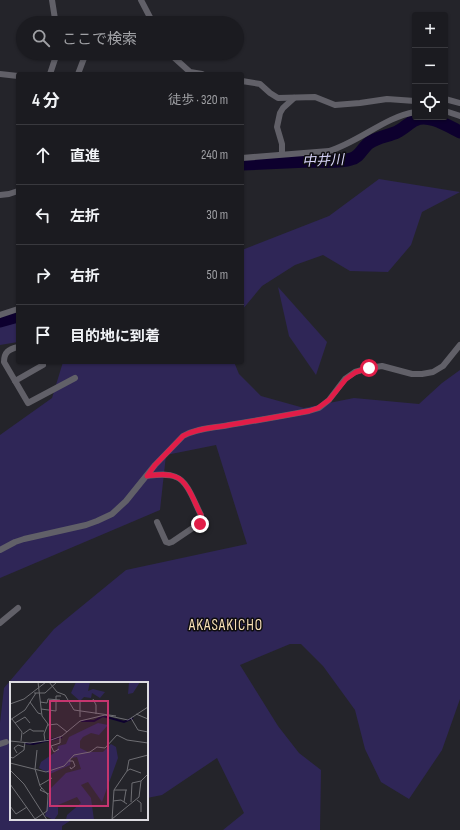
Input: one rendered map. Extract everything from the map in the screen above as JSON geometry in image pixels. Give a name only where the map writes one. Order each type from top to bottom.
[{"type":"street","points":[[52,0],[55,16]]},
{"type":"street","points":[[141,0],[149,16]]},
{"type":"street","points":[[51,72],[55,60]]},
{"type":"street","points":[[79,72],[83,60]]},
{"type":"street","points":[[177,60],[190,72]]},
{"type":"street","points":[[0,74],[16,76]]},
{"type":"street","points":[[244,81],[260,84],[278,98],[315,97],[335,105],[387,99],[412,102]]},
{"type":"street","points":[[282,154],[282,144],[277,127],[280,113],[283,108],[294,98]]},
{"type":"street","points":[[448,100],[460,103]]},
{"type":"street","points":[[448,112],[460,116]]},
{"type":"street","points":[[244,158],[329,151],[339,148],[399,117],[412,113]]},
{"type":"street","points":[[0,195],[16,192]]},
{"type":"street","points":[[0,315],[16,310]]},
{"type":"street","points":[[0,550],[24,539],[86,525],[112,514],[121,506],[155,465],[183,436],[189,432],[318,408],[329,400],[346,379],[356,372],[369,368],[382,366],[412,374],[433,372],[443,366],[460,344]]},
{"type":"street","points":[[16,348],[7,352],[4,356],[4,362],[28,403],[75,378]]},
{"type":"street","points":[[15,381],[43,365]]},
{"type":"street","points":[[147,476],[168,475],[175,476],[180,479],[186,486],[201,515],[200,524],[168,543],[166,542],[157,522]]},
{"type":"street","points":[[0,623],[18,608]]},
{"type":"shaded area","points":[[379,179],[460,192],[422,212],[411,245],[388,272],[350,271],[323,255],[295,265],[262,286],[244,308],[244,249],[329,216]]},
{"type":"shaded area","points":[[278,287],[327,342],[316,375],[289,336]]},
{"type":"shaded area","points":[[16,322],[16,342],[0,345],[0,325],[8,325]]},
{"type":"shaded area","points":[[62,364],[235,364],[239,374],[261,396],[304,408],[354,398],[419,404],[442,383],[460,370],[460,699],[442,750],[409,799],[381,782],[365,749],[355,710],[323,666],[301,644],[290,644],[240,665],[278,726],[299,753],[321,770],[320,830],[223,830],[244,813],[217,758],[162,795],[148,798],[148,682],[10,682],[10,820],[71,820],[62,826],[62,830],[0,830],[0,723],[4,688],[54,629],[126,570],[247,544],[216,445],[166,455],[160,510],[0,578],[0,435],[52,398]]},
{"type":"waterway","name":"中井川","points":[[244,164],[336,161],[351,159],[357,156],[372,141],[397,132],[420,118],[438,121],[460,132]]},
{"type":"waterway","name":"中井川","points":[[0,321],[16,317]]},
{"type":"district","name":"AKASAKICHO","points":[[226,625]]},
{"type":"route","points":[[200,524],[201,515],[186,486],[180,479],[175,476],[168,475],[147,476],[155,465],[183,436],[196,430],[228,426],[318,408],[329,400],[346,379],[356,372],[369,368]]}]
